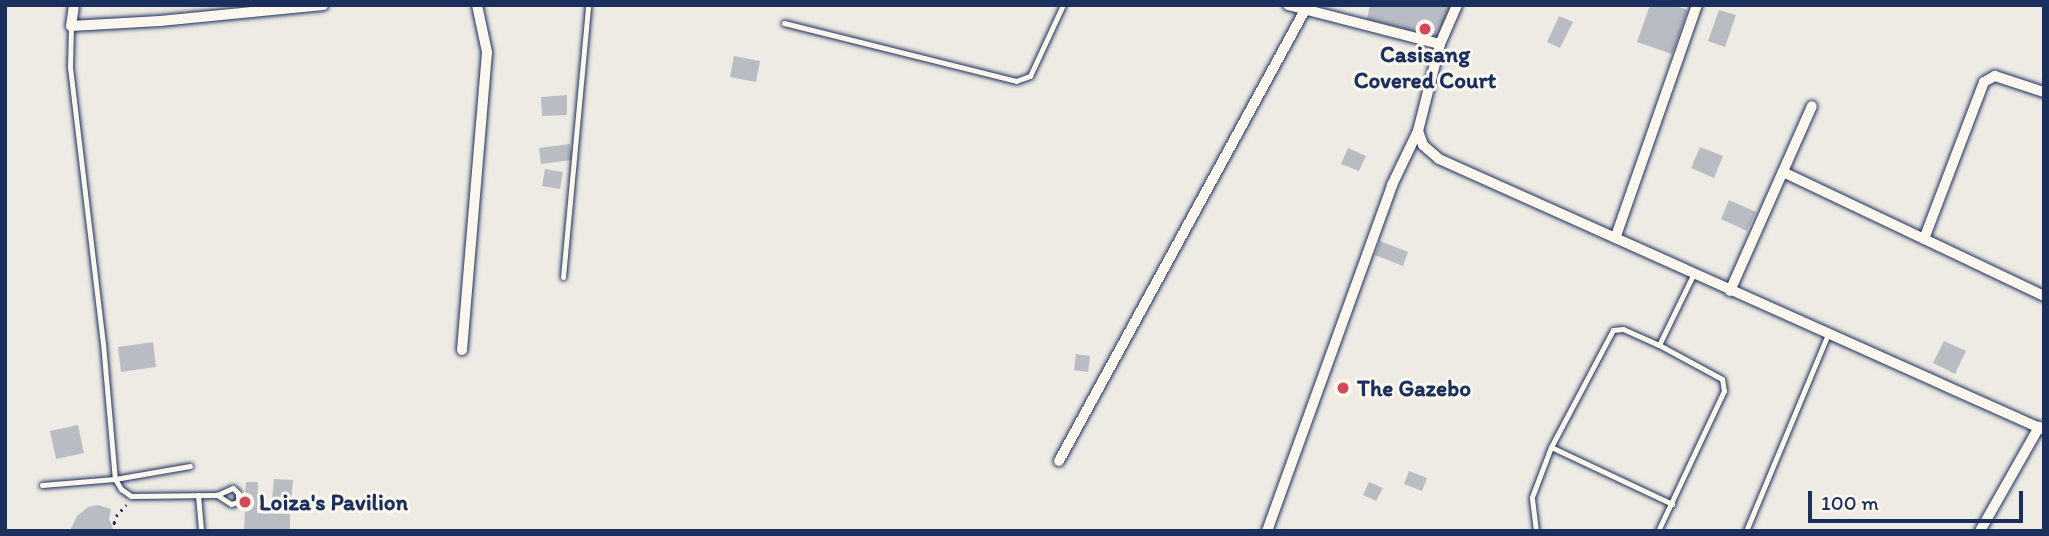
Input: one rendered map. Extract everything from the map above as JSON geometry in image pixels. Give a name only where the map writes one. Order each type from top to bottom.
[{"type":"street","points":[[74,5],[71,26],[160,21],[323,5]]},
{"type":"street","points":[[462,350],[487,52],[477,5]]},
{"type":"street","points":[[1287,5],[1440,44]]},
{"type":"street","points":[[1266,531],[1392,185],[1418,131],[1440,44],[1457,5]]},
{"type":"street","points":[[1616,236],[1697,5]]},
{"type":"street","points":[[1059,461],[1305,10]]},
{"type":"street","points":[[1924,239],[1983,82],[1995,76],[2044,92]]},
{"type":"street","points":[[1730,291],[1812,106]]},
{"type":"street","points":[[1418,131],[1423,145],[1456,169],[1616,236],[1730,291],[2042,429],[1980,531]]},
{"type":"street","points":[[1783,172],[2044,296]]},
{"type":"lane","points":[[563,277],[588,5]]},
{"type":"lane","points":[[785,23],[1016,81],[1030,76],[1063,5]]},
{"type":"lane","points":[[71,26],[70,67],[103,343],[114,478],[121,489],[131,496],[217,495]]},
{"type":"lane","points":[[1659,345],[1694,274]]},
{"type":"lane","points":[[1536,531],[1532,497],[1551,447],[1613,330],[1623,329],[1722,379],[1724,385],[1658,531]]},
{"type":"lane","points":[[1746,531],[1828,334]]},
{"type":"lane","points":[[1551,447],[1672,504]]},
{"type":"lane","points":[[42,485],[190,467]]},
{"type":"lane","points":[[198,495],[201,531]]},
{"type":"path","points":[[117,531],[114,523],[116,516],[131,496]]},
{"type":"building","name":"Casisang Covered Court","points":[[1370,5],[1451,5],[1442,39],[1367,19]]},
{"type":"building","points":[[1650,5],[1673,5],[1688,10],[1672,54],[1637,42]]},
{"type":"building","points":[[1719,10],[1736,15],[1725,47],[1708,41]]},
{"type":"building","points":[[1559,16],[1573,22],[1560,48],[1547,42]]},
{"type":"building","points":[[734,56],[760,61],[756,82],[730,77]]},
{"type":"building","points":[[567,95],[567,115],[542,116],[541,97]]},
{"type":"building","points":[[570,144],[572,160],[541,164],[539,148]]},
{"type":"building","points":[[1700,147],[1723,156],[1714,178],[1691,168]]},
{"type":"building","points":[[1348,148],[1366,156],[1359,171],[1341,164]]},
{"type":"building","points":[[545,169],[563,172],[560,189],[542,186]]},
{"type":"building","points":[[1729,200],[1756,212],[1747,231],[1721,219]]},
{"type":"building","points":[[1380,241],[1408,252],[1403,266],[1375,255]]},
{"type":"building","points":[[1944,341],[1966,351],[1955,374],[1933,363]]},
{"type":"building","points":[[153,342],[156,367],[121,372],[118,347]]},
{"type":"building","points":[[1076,354],[1090,356],[1088,372],[1074,370]]},
{"type":"building","points":[[78,425],[84,453],[56,459],[50,431]]},
{"type":"building","points":[[1409,471],[1427,478],[1422,491],[1404,484]]},
{"type":"building","points":[[274,479],[293,480],[290,511],[271,510]]},
{"type":"building","name":"Loiza's Pavilion","points":[[246,482],[258,482],[257,513],[290,514],[290,531],[244,531],[245,508],[233,507],[233,495],[245,496]]},
{"type":"building","points":[[1369,482],[1383,488],[1376,501],[1363,495]]},
{"type":"building","points":[[98,505],[111,509],[109,519],[114,531],[70,531],[77,516],[88,507]]},
{"type":"place","name":"Casisang Covered Court","points":[[1425,29]]},
{"type":"place","name":"The Gazebo","points":[[1343,388]]},
{"type":"place","name":"Loiza's Pavilion","points":[[245,502]]}]
